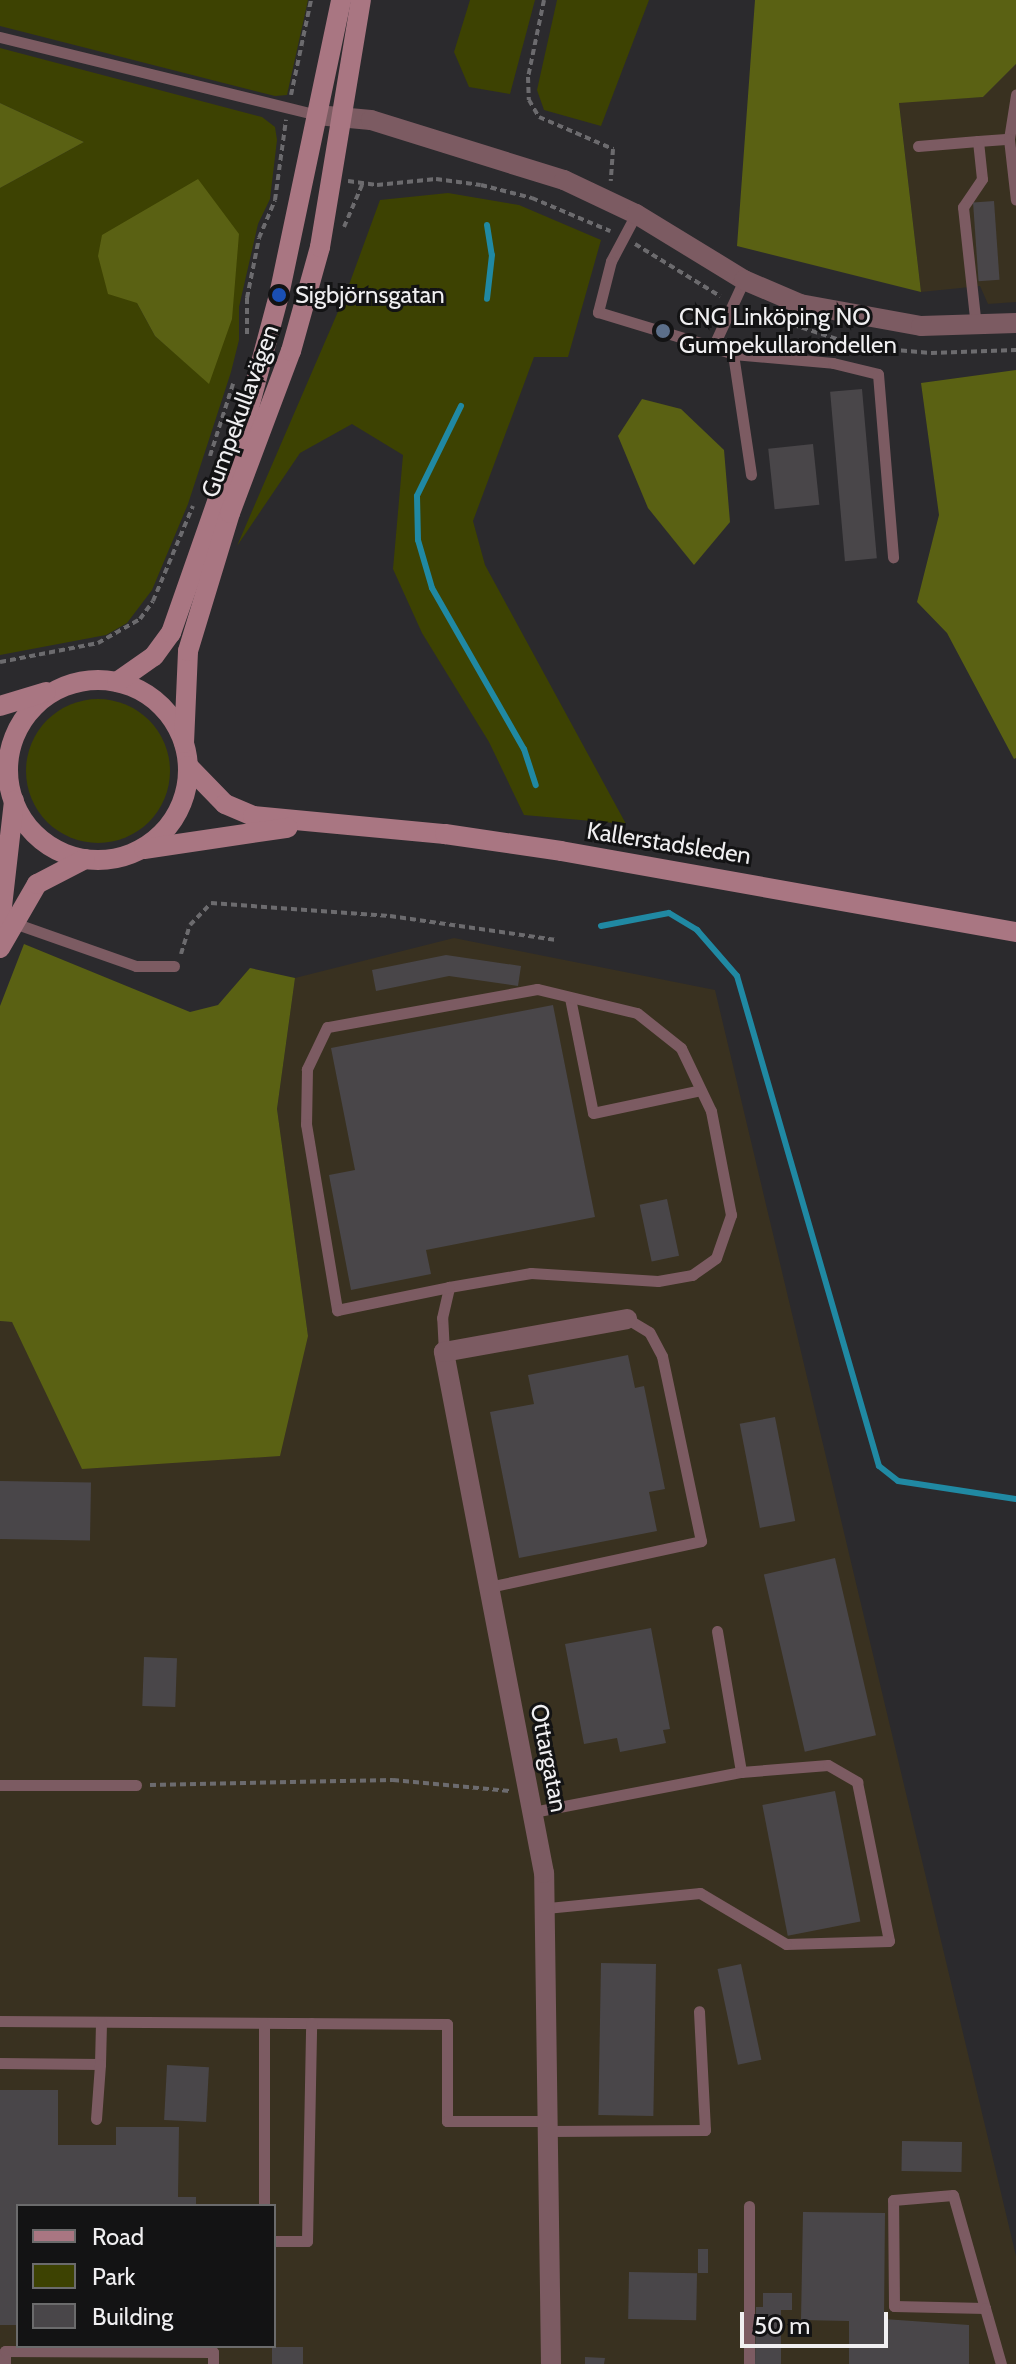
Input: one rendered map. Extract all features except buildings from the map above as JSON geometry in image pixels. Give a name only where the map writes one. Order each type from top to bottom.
[{"type":"street","name":"Gumpekullavägen","points":[[117,682],[164,645],[183,606],[246,419],[305,172],[341,0]]},
{"type":"street","name":"Gumpekullavägen","points":[[184,743],[188,651],[230,513],[291,351],[334,179],[361,0]]},
{"type":"street","points":[[317,115],[344,120],[371,120],[417,138],[513,164],[608,199],[744,280],[800,304],[859,319],[976,326],[1016,323]]},
{"type":"street","points":[[0,706],[88,680],[117,682],[159,703],[184,743],[188,766],[176,815],[140,849],[113,858],[85,859],[41,840],[14,801]]},
{"type":"street","points":[[0,948],[7,924],[14,801],[4,764],[23,720],[61,688]]},
{"type":"street","name":"Kallerstadsleden","points":[[188,766],[225,804],[253,816],[311,824],[445,834],[561,851],[1016,932]]},
{"type":"street","name":"Kallerstadsleden","points":[[140,849],[311,824]]},
{"type":"street","points":[[7,924],[37,884],[85,859]]},
{"type":"street","points":[[444,1352],[627,1319]]},
{"type":"street","name":"Ottargatan","points":[[444,1352],[531,1802],[546,1908],[551,2364]]},
{"type":"lane","points":[[0,37],[317,115]]},
{"type":"lane","points":[[1016,95],[1009,139],[1016,200]]},
{"type":"lane","points":[[918,146],[1009,139]]},
{"type":"lane","points":[[976,326],[963,207],[982,179],[978,141]]},
{"type":"lane","points":[[636,214],[623,237],[598,312],[733,354],[833,363],[878,374],[893,557]]},
{"type":"lane","points":[[713,347],[744,280]]},
{"type":"lane","points":[[733,354],[751,475]]},
{"type":"lane","points":[[7,924],[136,966],[174,966]]},
{"type":"lane","points":[[537,989],[637,1013],[681,1048],[701,1090],[711,1111],[731,1215],[716,1258],[692,1275],[658,1281],[531,1273],[337,1310],[306,1124],[307,1069],[327,1027],[537,989]]},
{"type":"lane","points":[[570,998],[593,1113],[701,1090]]},
{"type":"lane","points":[[444,1352],[442,1318],[449,1287]]},
{"type":"lane","points":[[489,1587],[701,1541],[662,1356],[649,1332],[627,1319]]},
{"type":"lane","points":[[717,1631],[741,1772]]},
{"type":"lane","points":[[531,1802],[741,1772],[828,1765],[857,1782],[889,1941],[786,1944],[700,1893],[546,1908]]},
{"type":"lane","points":[[0,1785],[136,1785]]},
{"type":"lane","points":[[0,2021],[447,2024],[447,2121],[705,2130],[699,2011]]},
{"type":"lane","points":[[96,2119],[101,2022]]},
{"type":"lane","points":[[264,2023],[264,2204]]},
{"type":"lane","points":[[276,2241],[307,2241],[311,2023]]},
{"type":"lane","points":[[0,2063],[100,2064]]},
{"type":"lane","points":[[985,2308],[894,2306],[893,2200],[953,2195],[1001,2364]]},
{"type":"lane","points":[[749,2206],[749,2364]]},
{"type":"lane","points":[[3,2355],[44,2349],[214,2352]]},
{"type":"path","points":[[246,344],[247,298],[279,167],[311,0]]},
{"type":"path","points":[[544,0],[528,77],[529,100],[539,117],[613,149],[608,199]]},
{"type":"path","points":[[279,167],[305,172]]},
{"type":"path","points":[[334,179],[363,184],[436,179],[481,185],[532,198],[623,237],[732,304],[799,330],[861,347],[931,353],[1016,350]]},
{"type":"path","points":[[341,237],[363,184]]},
{"type":"path","points":[[207,464],[237,370]]},
{"type":"path","points":[[0,662],[98,643],[140,619],[164,577],[198,493]]},
{"type":"path","points":[[174,966],[194,918],[211,903],[390,916],[556,940]]},
{"type":"path","points":[[136,1785],[393,1780],[531,1802]]},
{"type":"shaded area","points":[[1016,64],[1016,302],[988,304],[980,286],[921,292],[899,102],[983,97]]},
{"type":"shaded area","points":[[454,938],[715,990],[1016,2256],[1016,2364],[0,2364],[0,1321],[12,1322],[83,1469],[308,1336],[277,1109],[295,978]]},
{"type":"green space","points":[[0,0],[308,0],[287,95],[275,96],[0,26]]},
{"type":"green space","points":[[470,0],[535,0],[510,94],[469,87],[454,52]]},
{"type":"green space","points":[[557,0],[649,0],[601,126],[544,110],[537,90]]},
{"type":"green space","points":[[755,0],[1016,0],[1016,64],[983,97],[899,103],[921,292],[737,246]]},
{"type":"green space","points":[[0,48],[262,117],[275,127],[277,140],[270,199],[258,224],[239,307],[239,340],[231,372],[188,504],[152,590],[127,623],[106,635],[0,655],[0,188],[84,142],[0,103]],"holes":[[[137,303],[209,383],[155,336]]]},
{"type":"green space","points":[[0,103],[84,142],[0,188]]},
{"type":"green space","points":[[198,179],[239,234],[232,319],[209,384],[155,336],[137,303],[108,294],[98,256],[102,235]]},
{"type":"green space","points":[[448,193],[519,205],[601,240],[568,357],[534,357],[473,521],[485,565],[626,824],[524,815],[489,742],[422,633],[393,569],[403,455],[352,424],[300,453],[237,546],[346,293],[380,200]]},
{"type":"green space","points":[[1016,370],[1014,759],[947,633],[917,602],[939,515],[921,383]]},
{"type":"green space","points":[[642,399],[681,409],[724,450],[730,522],[694,565],[648,508],[618,436]]},
{"type":"green space","points":[[98,699],[126,704],[149,720],[165,743],[170,771],[165,799],[149,822],[126,838],[98,843],[70,838],[47,822],[31,799],[26,771],[31,743],[47,720],[70,704]]},
{"type":"green space","points":[[24,944],[190,1012],[218,1005],[250,968],[295,978],[277,1109],[308,1336],[280,1456],[82,1469],[12,1322],[0,1321],[0,1006]]},
{"type":"waterway","points":[[487,225],[492,255],[487,299]]},
{"type":"waterway","points":[[461,406],[417,496],[418,540],[432,588],[524,749],[536,785]]},
{"type":"waterway","points":[[601,926],[669,913],[697,930],[737,976],[879,1466],[898,1481],[1016,1499]]},
{"type":"place","name":"Sigbjörnsgatan","points":[[279,295]]},
{"type":"place","name":"CNG Linköping NO Gumpekullarondellen","points":[[663,331]]}]
